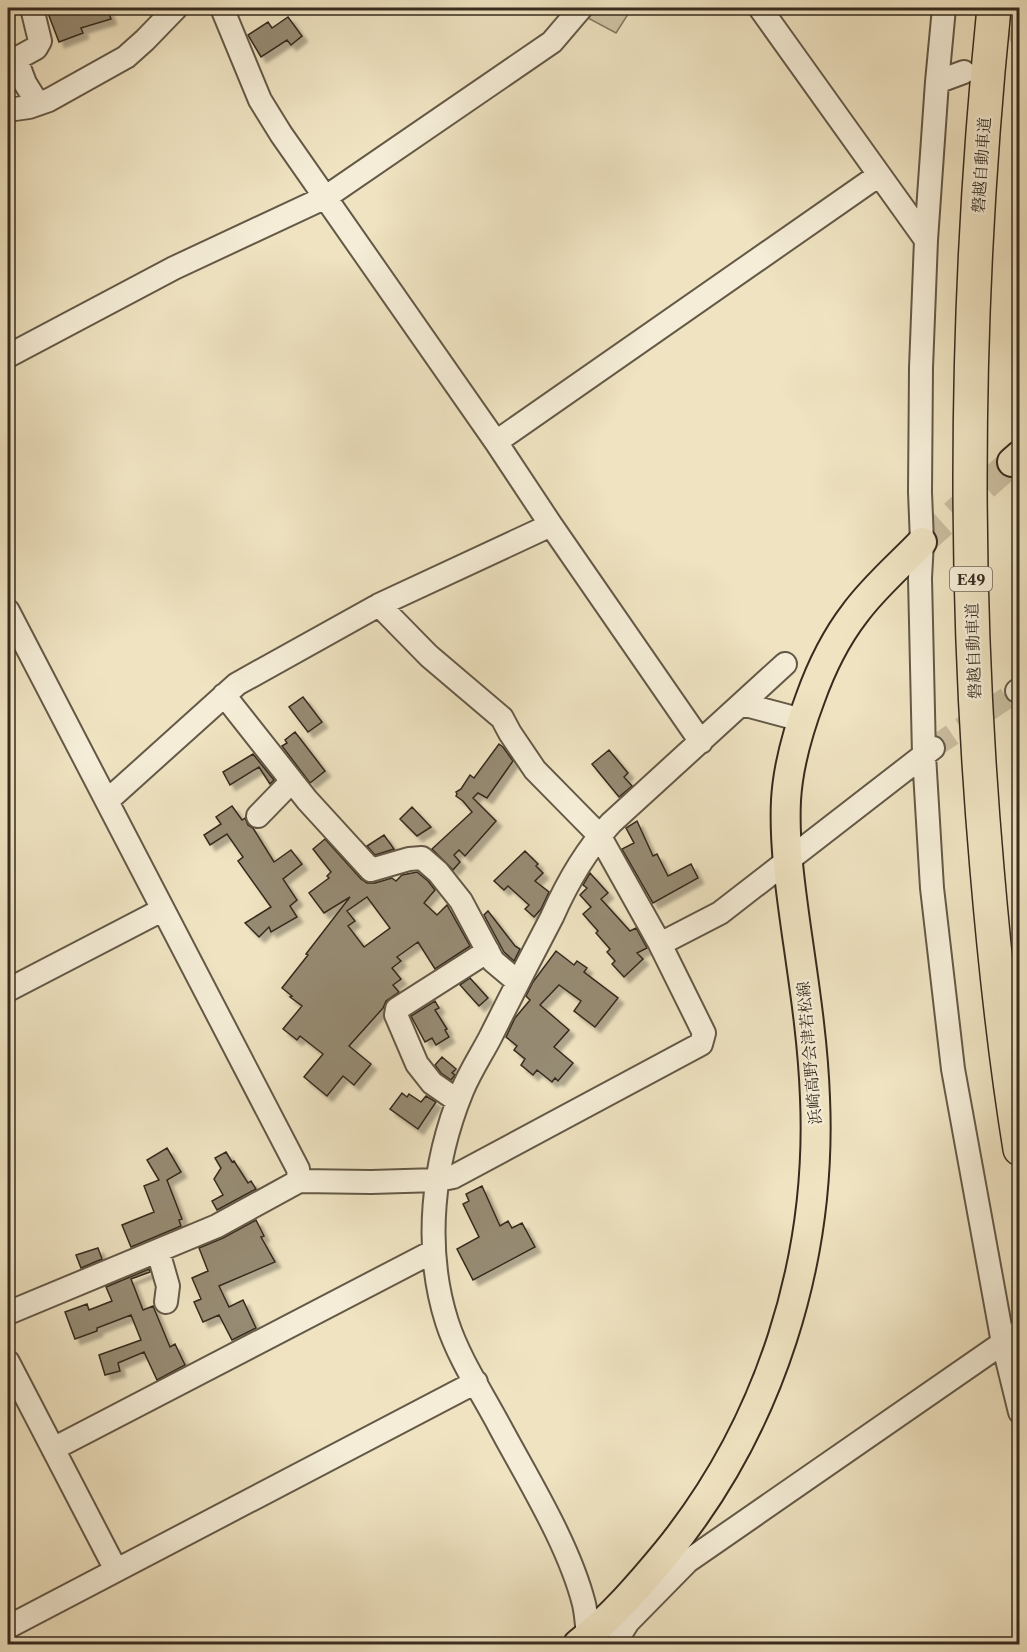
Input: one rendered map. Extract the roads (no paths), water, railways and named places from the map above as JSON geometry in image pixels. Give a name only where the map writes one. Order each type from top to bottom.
[{"type":"highway","name":"磐越自動車道","points":[[994,8],[971,335],[970,530],[974,695],[983,821],[997,987],[1020,1149]]},
{"type":"main road","name":"浜崎高野会津若松線","points":[[585,1642],[655,1567],[680,1536],[719,1478],[743,1436],[758,1402],[774,1365],[790,1317],[807,1239],[816,1173],[815,1095],[811,1047],[786,837],[786,799],[791,765],[802,720],[832,648],[853,614],[922,542]]},
{"type":"street","points":[[32,8],[40,41],[36,48],[16,59],[25,83],[38,104]]},
{"type":"street","points":[[8,110],[30,107],[49,100],[126,57],[176,8]]},
{"type":"street","points":[[222,8],[260,100],[281,134],[701,741]]},
{"type":"street","points":[[8,356],[174,268],[326,197],[552,42],[581,8]]},
{"type":"street","points":[[760,8],[926,240]]},
{"type":"street","points":[[944,8],[926,240],[921,390],[922,542],[920,579],[929,751],[932,888],[953,1069],[1011,1337],[1020,1412]]},
{"type":"street","points":[[937,82],[964,72]]},
{"type":"street","points":[[496,442],[879,175]]},
{"type":"street","points":[[107,801],[237,684],[379,605],[551,525]]},
{"type":"street","points":[[8,1313],[217,1226],[299,1181],[371,1182],[438,1180],[453,1177],[702,1044],[704,1033],[660,944],[599,835],[535,770],[502,718],[429,656],[379,605]]},
{"type":"street","points":[[8,611],[298,1170],[299,1181]]},
{"type":"street","points":[[585,1642],[584,1604],[560,1540],[460,1352],[448,1325],[438,1286],[433,1234],[438,1180],[446,1140],[462,1090],[552,917],[564,889],[599,835],[785,664]]},
{"type":"street","points":[[224,695],[307,800],[371,870],[409,859],[423,858],[461,901],[493,961],[518,982]]},
{"type":"street","points":[[742,704],[802,720]]},
{"type":"street","points":[[660,944],[720,913],[929,751]]},
{"type":"street","points":[[258,816],[292,781]]},
{"type":"street","points":[[8,990],[162,910]]},
{"type":"street","points":[[458,1101],[432,1083],[417,1064],[396,1015],[397,1009],[488,951]]},
{"type":"street","points":[[158,1251],[168,1286],[166,1302]]},
{"type":"street","points":[[53,1449],[434,1251]]},
{"type":"street","points":[[618,1644],[621,1633],[628,1622],[688,1561],[1011,1337]]},
{"type":"street","points":[[8,1362],[116,1570]]},
{"type":"street","points":[[8,1627],[476,1382]]},
{"type":"tunnel","points":[[983,60],[1020,37]]},
{"type":"tunnel","points":[[922,542],[1012,462]]},
{"type":"tunnel","points":[[934,747],[1017,691]]}]
